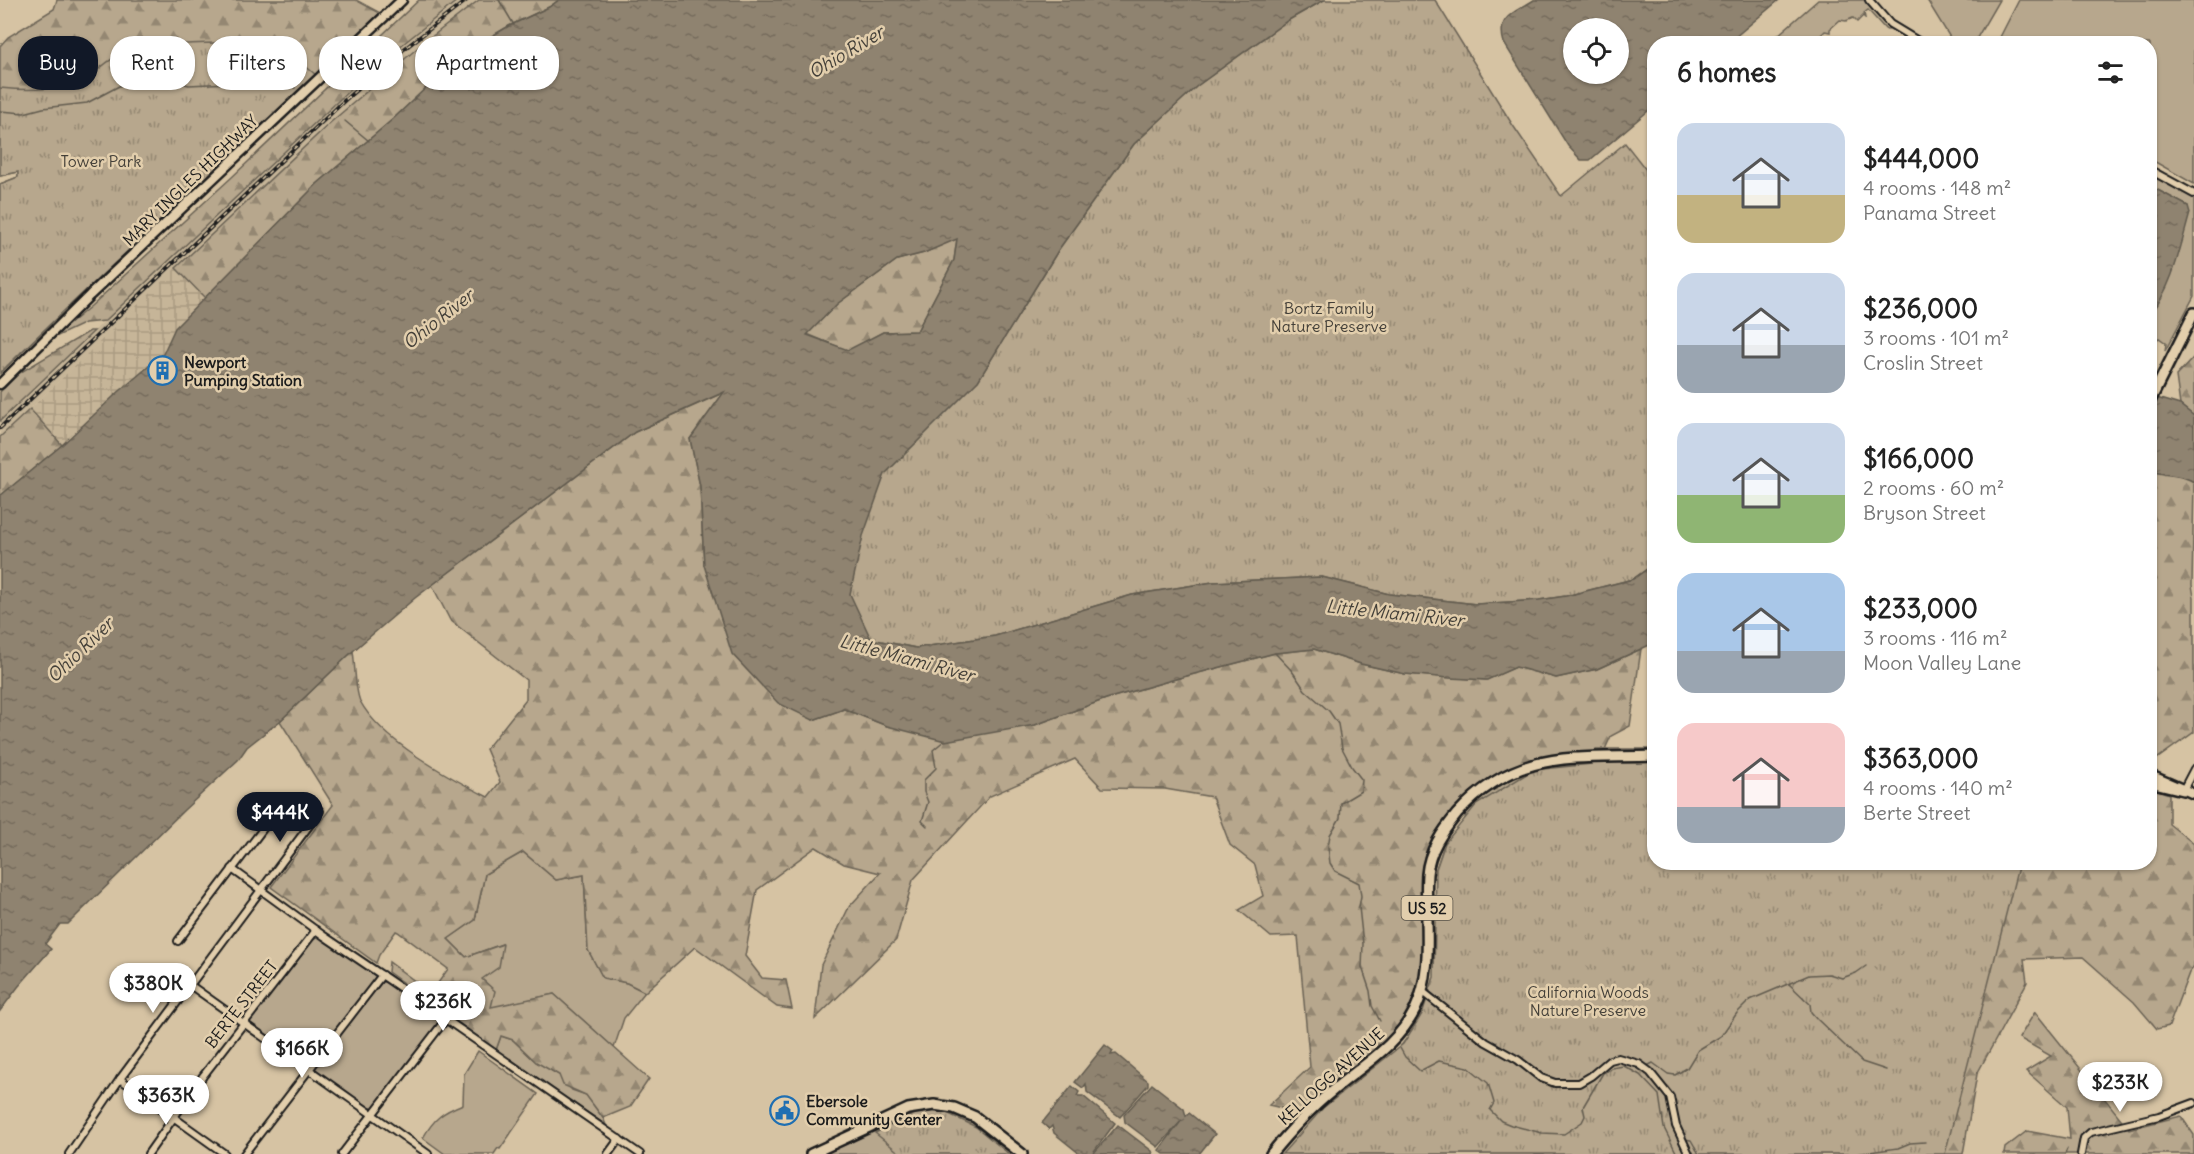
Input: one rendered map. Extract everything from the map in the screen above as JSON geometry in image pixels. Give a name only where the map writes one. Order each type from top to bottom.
[{"type":"main road","points":[[2157,386],[2194,313]]},
{"type":"main road","name":"KELLOGG AVENUE","points":[[1271,1154],[1330,1092],[1393,1041],[1405,1028],[1422,991],[1426,967],[1428,865],[1440,837],[1467,804],[1500,778],[1538,763],[1577,757],[1647,756]]},
{"type":"main road","points":[[2157,784],[2183,790]]},
{"type":"main road","points":[[811,1154],[908,1109],[934,1106],[954,1108],[975,1117],[1022,1154]]},
{"type":"street","name":"MARY INGLES HIGHWAY","points":[[0,384],[77,307],[402,0]]},
{"type":"street","points":[[1869,0],[1890,24],[1910,36]]},
{"type":"street","points":[[2157,174],[2194,194]]},
{"type":"street","points":[[2183,790],[2194,769]]},
{"type":"street","points":[[2157,778],[2194,794]]},
{"type":"street","points":[[177,940],[284,801]]},
{"type":"street","points":[[69,1154],[120,1079],[320,811]]},
{"type":"street","points":[[232,869],[316,930],[640,1154]]},
{"type":"street","name":"BERTE STREET","points":[[148,1154],[243,1022],[316,930]]},
{"type":"street","points":[[244,1154],[382,975]]},
{"type":"street","points":[[190,985],[428,1154]]},
{"type":"street","points":[[1422,991],[1486,1042],[1518,1060],[1541,1078],[1570,1084],[1579,1083],[1610,1060],[1618,1058],[1639,1064],[1650,1072],[1670,1097],[1676,1126],[1689,1154]]},
{"type":"street","points":[[342,1154],[446,1019]]},
{"type":"street","points":[[120,1079],[225,1154]]},
{"type":"street","points":[[2080,1154],[2084,1138],[2091,1131],[2159,1116],[2194,1103]]},
{"type":"street","points":[[608,1154],[619,1139]]},
{"type":"shaded area","points":[[458,0],[479,0],[433,36],[415,36],[415,50],[403,60],[403,44]]},
{"type":"shaded area","points":[[350,90],[368,90],[331,122],[0,437],[0,421]]},
{"type":"shaded area","points":[[176,268],[205,298],[175,328],[186,372],[114,396],[62,445],[30,409]]},
{"type":"green space","name":"Tower Park","points":[[57,0],[356,0],[380,13],[356,36],[319,36],[319,72],[307,83],[307,36],[207,36],[207,90],[300,90],[222,165],[144,234],[0,373],[0,184],[18,177],[18,172],[0,176],[0,46],[8,37],[54,9]]},
{"type":"green space","points":[[419,0],[458,0],[403,44],[403,36],[381,36]]},
{"type":"green space","points":[[479,0],[559,0],[492,36],[433,36]]},
{"type":"green space","name":"Bortz Family Nature Preserve","points":[[1324,0],[1435,0],[1512,124],[1561,196],[1625,143],[1647,171],[1647,569],[1633,579],[1566,596],[1476,604],[1389,594],[1322,577],[1213,582],[1132,595],[995,636],[916,648],[871,639],[827,610],[823,486],[978,381],[1059,249],[1134,144],[1197,86],[1287,21]]},
{"type":"green space","points":[[1818,0],[1867,0],[1889,28],[1885,29],[1868,10],[1864,13],[1865,18],[1863,16],[1857,22],[1853,18],[1846,21],[1840,20],[1830,29],[1830,32],[1825,31],[1820,36],[1777,36]]},
{"type":"green space","points":[[1927,0],[1999,0],[1978,36],[1949,36]]},
{"type":"green space","points":[[2019,0],[2194,0],[2194,184],[2157,163],[2157,36],[2001,36]]},
{"type":"green space","name":"Tower Park","points":[[207,43],[207,90],[300,90],[0,373],[0,184],[18,177],[18,172],[0,176],[0,88],[98,90],[98,69],[110,60],[110,90],[195,90],[195,44]]},
{"type":"green space","points":[[415,50],[415,90],[424,90],[317,184],[205,298],[176,268],[331,122],[368,90],[403,90],[403,60]]},
{"type":"green space","name":"Tower Park","points":[[307,68],[316,75],[307,84]]},
{"type":"green space","points":[[324,90],[350,90],[105,321],[85,323],[51,339],[91,306]]},
{"type":"green space","points":[[2157,176],[2194,197],[2194,296],[2165,351],[2166,343],[2159,338],[2157,339],[2157,305],[2188,206],[2157,190]]},
{"type":"green space","points":[[957,238],[954,260],[917,331],[883,332],[848,351],[807,334],[837,304],[897,260],[924,253]]},
{"type":"green space","points":[[90,331],[94,331],[0,421],[0,392],[16,375]]},
{"type":"green space","points":[[2194,357],[2194,416],[2180,405],[2176,376]]},
{"type":"green space","points":[[725,392],[690,439],[700,486],[704,565],[813,720],[844,709],[887,726],[1035,725],[1106,699],[1179,678],[1275,653],[1314,649],[1361,664],[1405,674],[1486,680],[1516,667],[1556,678],[1597,669],[1641,649],[1630,726],[1611,736],[1602,756],[1647,848],[1647,870],[2157,870],[2157,790],[2169,794],[2169,824],[2194,844],[2194,967],[2189,973],[2169,1026],[2157,1029],[2134,1002],[2083,957],[2024,959],[2027,982],[1977,1074],[1963,1154],[1288,1154],[1394,1054],[1423,1019],[1438,982],[1439,931],[1435,872],[1443,848],[1464,826],[1467,805],[1431,856],[1426,967],[1405,1028],[1307,1114],[1269,1105],[1310,1067],[1298,936],[1271,937],[1239,910],[1263,896],[1255,865],[1230,845],[1212,797],[1165,789],[1102,788],[1075,759],[990,796],[913,880],[896,940],[815,1019],[821,965],[849,907],[880,873],[844,864],[816,847],[757,890],[745,956],[762,978],[786,980],[792,1009],[777,1007],[695,947],[645,992],[627,983],[603,978],[588,950],[584,875],[556,880],[523,852],[485,874],[475,920],[448,939],[466,957],[503,944],[499,967],[482,979],[495,991],[491,1007],[554,994],[649,1079],[630,1107],[603,1118],[586,1095],[563,1085],[559,1075],[536,1062],[513,1040],[501,1036],[496,1050],[388,972],[389,962],[431,993],[448,969],[398,932],[396,931],[376,963],[271,887],[333,805],[280,721],[353,651],[358,696],[370,716],[383,730],[417,756],[488,797],[500,782],[486,749],[526,699],[526,680],[450,620],[432,585],[635,432]]},
{"type":"green space","points":[[30,409],[62,445],[0,496],[0,437]]},
{"type":"green space","points":[[2157,472],[2186,477],[2194,482],[2192,585],[2194,597],[2194,732],[2157,759]]},
{"type":"green space","name":"California Woods Nature Preserve","points":[[1596,749],[1647,749],[1647,870],[2017,870],[1945,1154],[1282,1154],[1323,1108],[1403,1044],[1422,1014],[1434,977],[1436,869],[1445,843],[1476,805],[1533,770],[1591,764]]},
{"type":"green space","points":[[523,852],[556,880],[584,875],[588,950],[603,977],[627,983],[645,992],[624,1018],[614,1048],[554,994],[491,1008],[481,979],[502,944],[466,957],[448,939],[475,920],[485,874]]},
{"type":"green space","points":[[319,937],[374,973],[376,977],[310,1064],[306,1064],[249,1024],[250,1018],[312,940]]},
{"type":"green space","points":[[382,982],[389,982],[433,1013],[439,1019],[439,1025],[370,1110],[314,1071],[315,1065]]},
{"type":"green space","points":[[2035,1012],[2129,1129],[2181,1116],[2194,1135],[2194,1154],[2004,1154],[2005,1148],[2027,1131],[2070,1139],[2067,1107],[2026,1071],[2051,1056],[2019,1038]]},
{"type":"green space","points":[[501,1036],[513,1040],[536,1062],[559,1075],[572,1090],[586,1095],[606,1125],[496,1050]]},
{"type":"green space","points":[[478,1051],[538,1094],[500,1149],[498,1148],[494,1154],[445,1154],[423,1138],[440,1116],[463,1104],[464,1074]]},
{"type":"green space","points":[[954,1108],[1022,1154],[811,1154],[908,1109]]},
{"type":"green space","points":[[943,1111],[976,1127],[1009,1154],[901,1154],[875,1133],[917,1113]]},
{"type":"water","points":[[559,0],[1324,0],[1287,21],[1197,86],[1134,144],[1059,249],[978,381],[885,474],[863,536],[850,594],[871,639],[916,648],[995,636],[1132,595],[1213,582],[1322,577],[1389,594],[1476,604],[1566,596],[1633,579],[1647,569],[1647,646],[1597,669],[1556,678],[1516,667],[1487,680],[1405,674],[1361,664],[1314,649],[1275,653],[1106,699],[1035,725],[945,741],[887,726],[844,709],[813,720],[778,703],[732,654],[704,565],[700,486],[690,439],[724,392],[635,432],[415,598],[353,651],[280,721],[247,747],[238,760],[68,924],[60,924],[45,944],[51,949],[0,1011],[0,496],[62,445],[163,354],[175,328],[317,184],[424,90],[559,90],[559,36],[492,36]],"holes":[[[957,239],[954,260],[917,331],[883,332],[848,350],[807,335],[837,304],[897,260],[924,253]]]},
{"type":"water","points":[[1534,0],[1779,0],[1736,36],[1647,36],[1647,112],[1590,160],[1581,160],[1568,146],[1504,43],[1502,27],[1508,16]]},
{"type":"water","points":[[2157,190],[2188,206],[2190,213],[2170,279],[2158,304]]},
{"type":"water","points":[[2157,398],[2180,405],[2194,416],[2194,482],[2183,477],[2157,473]]},
{"type":"water","points":[[1105,1045],[1113,1051],[1111,1055],[1116,1054],[1148,1081],[1148,1085],[1120,1117],[1087,1092],[1086,1084],[1083,1088],[1075,1082]]},
{"type":"water","points":[[1152,1084],[1184,1109],[1186,1116],[1189,1113],[1215,1134],[1199,1154],[1164,1154],[1159,1150],[1182,1120],[1158,1147],[1125,1122],[1124,1115]]},
{"type":"water","points":[[1072,1086],[1079,1092],[1077,1096],[1083,1096],[1115,1123],[1092,1154],[1080,1154],[1054,1133],[1052,1126],[1049,1129],[1042,1123]]},
{"type":"water","points":[[1118,1125],[1152,1151],[1153,1154],[1093,1154]]},
{"type":"waterway","points":[[499,0],[514,25]]},
{"type":"waterway","points":[[0,111],[24,113],[43,108],[87,103],[121,85],[133,82],[169,80],[189,85],[207,84]]},
{"type":"waterway","points":[[345,121],[369,141]]},
{"type":"waterway","points":[[1275,653],[1292,671],[1305,690],[1329,711],[1338,724],[1342,748],[1362,780],[1361,791],[1341,803],[1340,818],[1330,835],[1328,847],[1330,863],[1335,871],[1359,883],[1363,944],[1362,967],[1372,1006],[1380,1021]]},
{"type":"waterway","points":[[927,826],[922,821],[928,802],[924,792],[924,780],[936,768],[933,750],[945,740]]},
{"type":"waterway","points":[[1647,1066],[1653,1063],[1668,1074],[1675,1075],[1687,1068],[1698,1050],[1721,1036],[1737,1013],[1750,1000],[1809,975],[1829,974],[1842,978],[1866,966]]},
{"type":"waterway","points":[[1789,984],[1810,1004],[1811,1012],[1818,1020],[1862,1062],[1886,1070]]},
{"type":"waterway","points":[[1400,1048],[1405,1057],[1420,1071],[1439,1061],[1468,1067],[1488,1083],[1494,1103],[1490,1110],[1501,1121],[1542,1133],[1564,1134],[1582,1122],[1585,1116],[1583,1107],[1603,1073],[1611,1068],[1624,1066],[1640,1075],[1659,1095],[1664,1128],[1677,1154]]},
{"type":"waterway","points":[[1684,1139],[1691,1140],[1699,1154]]},
{"type":"waterway","points":[[1855,1154],[1925,1142]]},
{"type":"waterway","points":[[2065,1154],[2067,1149]]},
{"type":"railway","points":[[0,428],[345,100],[390,60],[467,0]]},
{"type":"place","name":"Newport Pumping Station","points":[[163,371]]},
{"type":"place","name":"Ebersole Community Center","points":[[785,1110]]},
{"type":"water label","name":"Ohio River","points":[[846,52]]},
{"type":"water label","name":"Ohio River","points":[[438,319]]},
{"type":"water label","name":"Little Miami River","points":[[1395,613]]},
{"type":"water label","name":"Ohio River","points":[[80,650]]},
{"type":"water label","name":"Little Miami River","points":[[907,658]]}]
